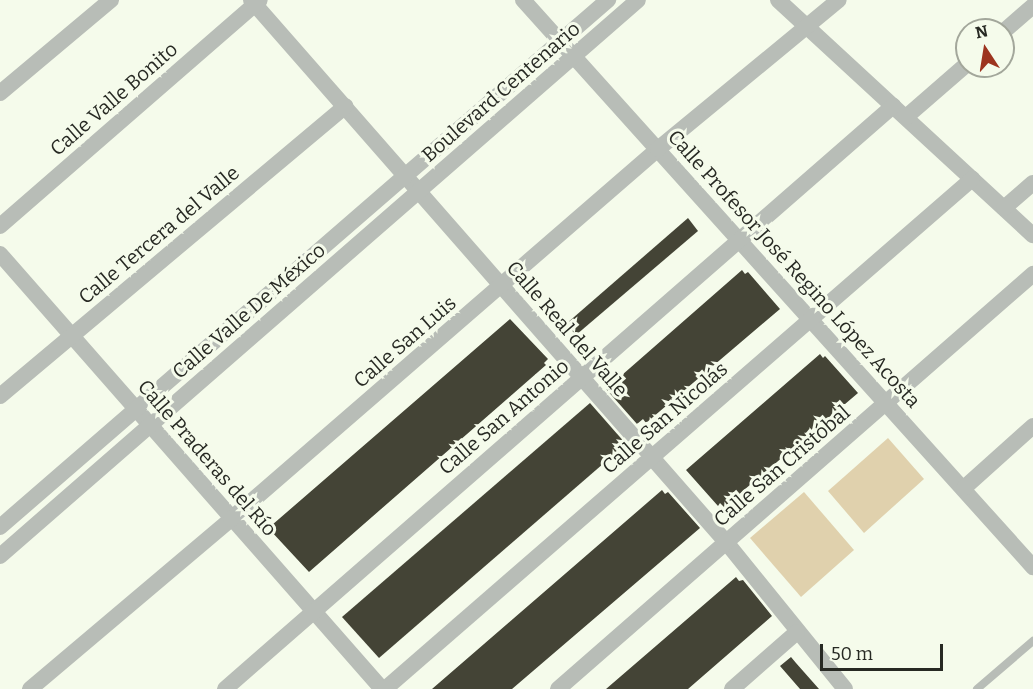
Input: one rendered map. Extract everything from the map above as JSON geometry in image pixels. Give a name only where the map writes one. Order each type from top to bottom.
[{"type":"street","points":[[0,93],[111,0]]},
{"type":"street","name":"Calle Profesor José Regino López Acosta","points":[[523,0],[1033,567]]},
{"type":"street","name":"Boulevard Centenario","points":[[405,177],[608,0]]},
{"type":"street","name":"Boulevard Centenario","points":[[418,192],[638,0]]},
{"type":"street","points":[[778,0],[1033,234]]},
{"type":"street","name":"Calle San Luis","points":[[30,689],[231,519],[658,149],[840,0]]},
{"type":"street","name":"Calle Real del Valle","points":[[256,2],[418,192],[726,542],[845,689]]},
{"type":"street","name":"Calle Valle Bonito","points":[[0,226],[256,2]]},
{"type":"street","points":[[1015,22],[1033,6]]},
{"type":"street","name":"Calle San Antonio","points":[[225,689],[740,240],[899,112],[955,72]]},
{"type":"street","name":"Calle Tercera del Valle","points":[[0,396],[345,106]]},
{"type":"street","name":"Calle Valle De México","points":[[0,527],[405,177]]},
{"type":"street","name":"Calle San Nicolás","points":[[383,689],[972,179]]},
{"type":"street","points":[[1004,208],[1033,183]]},
{"type":"street","name":"Calle Valle De México","points":[[0,556],[418,192]]},
{"type":"street","name":"Calle Praderas del Río","points":[[0,254],[383,689]]},
{"type":"street","name":"Calle San Cristóbal","points":[[558,689],[1033,274]]},
{"type":"street","points":[[964,488],[1033,426]]},
{"type":"street","points":[[732,689],[797,632]]},
{"type":"lane","points":[[977,689],[1033,641]]},
{"type":"shaded area","points":[[888,438],[924,479],[864,533],[828,491]]},
{"type":"shaded area","points":[[804,492],[854,550],[801,597],[750,538]]},
{"type":"building","points":[[688,218],[698,231],[576,335],[566,324]]},
{"type":"building","points":[[742,270],[745,274],[748,272],[780,309],[646,423],[643,419],[637,424],[606,389]]},
{"type":"building","points":[[510,319],[548,359],[544,363],[546,365],[309,572],[270,530],[274,527],[272,525]]},
{"type":"building","points":[[820,354],[823,358],[825,356],[858,393],[724,507],[720,503],[718,506],[686,470]]},
{"type":"building","points":[[590,403],[626,444],[379,658],[342,617]]},
{"type":"building","points":[[662,490],[665,494],[668,492],[700,528],[512,689],[432,689]]},
{"type":"building","points":[[736,577],[739,581],[743,580],[772,616],[688,689],[606,689]]},
{"type":"building","points":[[791,657],[819,689],[800,689],[780,666]]}]
